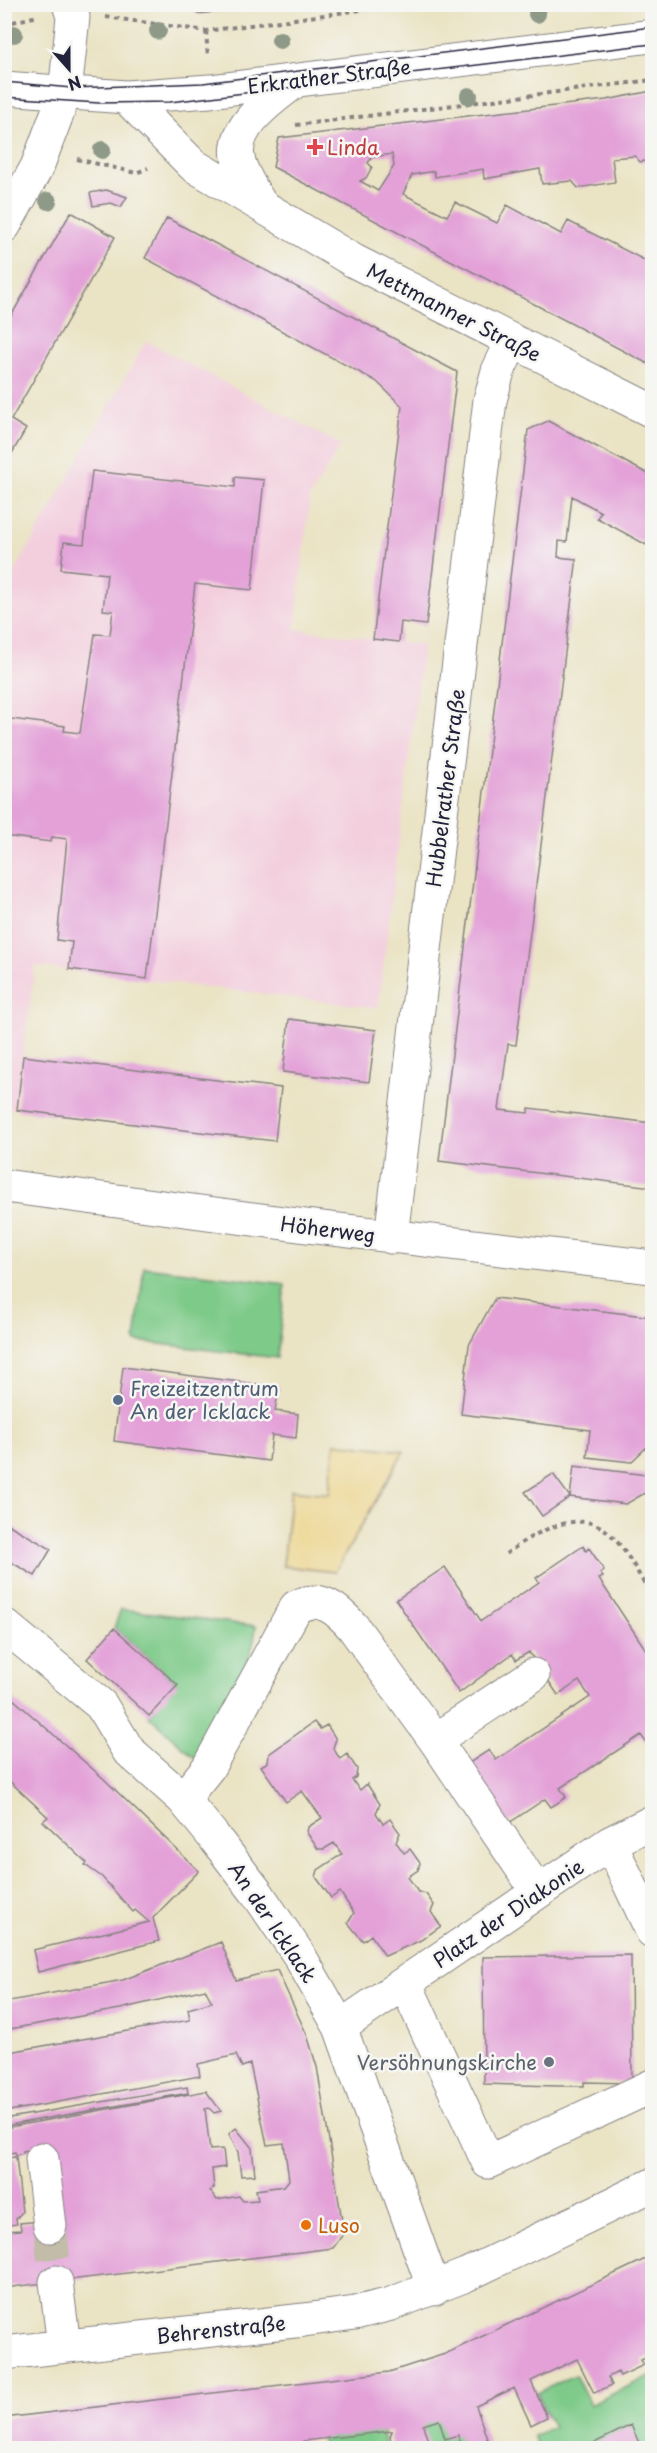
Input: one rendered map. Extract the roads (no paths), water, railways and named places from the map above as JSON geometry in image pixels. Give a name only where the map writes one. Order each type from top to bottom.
[{"type":"street","points":[[4,226],[37,167],[65,93],[73,17],[69,4]]},
{"type":"street","name":"Erkrather Straße","points":[[4,88],[126,97],[294,82],[652,36]]},
{"type":"street","points":[[261,205],[243,171],[237,149],[251,118],[294,82]]},
{"type":"street","name":"Mettmanner Straße","points":[[126,97],[193,165],[354,261],[652,411]]},
{"type":"street","name":"Hubbelrather Straße","points":[[391,1237],[490,400],[498,371],[512,342]]},
{"type":"street","name":"Höherweg","points":[[4,1186],[391,1237],[652,1267]]},
{"type":"street","points":[[183,1799],[208,1768],[296,1607],[304,1603],[317,1602],[339,1612],[435,1740],[538,1892]]},
{"type":"street","name":"An der Icklack","points":[[4,1625],[101,1706],[128,1750],[183,1799],[257,1893],[299,1955],[340,2027],[435,2289]]},
{"type":"street","points":[[435,1740],[533,1676]]},
{"type":"street","name":"Platz der Diakonie","points":[[340,2027],[610,1843],[652,1822]]},
{"type":"street","points":[[610,1843],[652,1931]]},
{"type":"street","points":[[405,1983],[488,2162],[652,2086]]},
{"type":"street","points":[[42,2159],[50,2226]]},
{"type":"street","name":"Behrenstraße","points":[[4,2353],[355,2313],[435,2289],[652,2185]]},
{"type":"street","points":[[56,2282],[64,2346]]},
{"type":"tunnel","points":[[50,2226],[56,2282]]},
{"type":"tram line","points":[[4,82],[72,88],[203,83],[652,27]]},
{"type":"tram line","points":[[4,97],[99,103],[170,102],[652,44]]},
{"type":"place","name":"Linda","points":[[315,147]]},
{"type":"place","name":"Freizeitzentrum An der Icklack","points":[[118,1400]]},
{"type":"place","name":"Versöhnungskirche","points":[[549,2062]]},
{"type":"place","name":"Luso","points":[[306,2225]]}]
